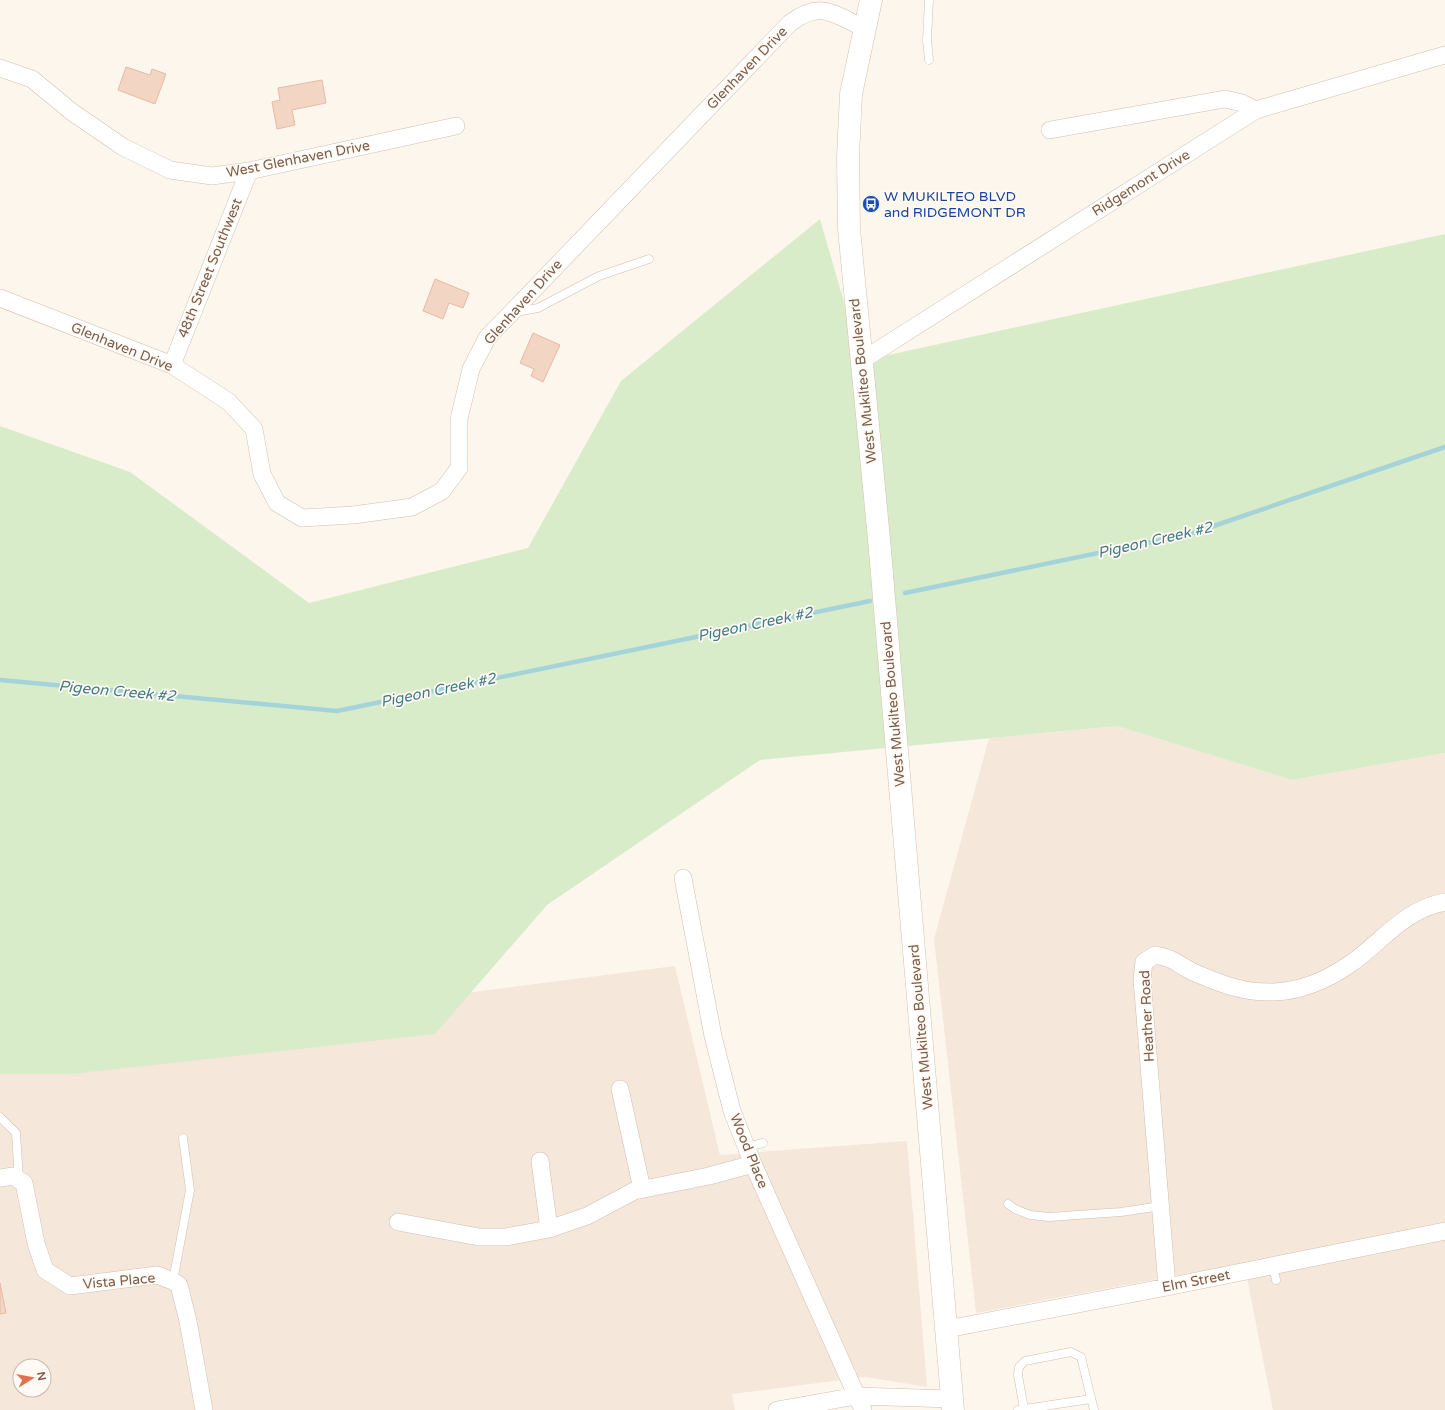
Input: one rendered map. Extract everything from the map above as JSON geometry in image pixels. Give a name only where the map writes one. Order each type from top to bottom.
[{"type":"main road","name":"West Mukilteo Boulevard","points":[[872,0],[864,28],[851,94],[848,157],[849,229],[879,539],[947,1329],[952,1405]]},
{"type":"street","name":"Glenhaven Drive","points":[[0,298],[172,365],[229,402],[254,429],[262,474],[277,503],[302,518],[353,515],[412,507],[442,491],[459,468],[459,419],[472,369],[487,338],[509,314],[790,23],[802,14],[816,7],[864,28]]},
{"type":"street","name":"Ridgemont Drive","points":[[861,361],[1256,110],[1445,55]]},
{"type":"street","name":"West Glenhaven Drive","points":[[0,68],[32,79],[72,112],[123,147],[170,170],[212,176],[249,171],[456,126]]},
{"type":"street","points":[[1050,130],[1224,99],[1242,103],[1256,110]]},
{"type":"street","name":"48th Street Southwest","points":[[172,365],[249,171]]},
{"type":"street","name":"Wood Place","points":[[683,878],[713,1036],[732,1111],[754,1145],[753,1164],[859,1403]]},
{"type":"street","name":"Heather Road","points":[[1167,1287],[1142,979],[1144,962],[1155,955],[1169,957],[1191,971],[1238,990],[1275,992],[1311,986],[1350,964],[1404,919],[1436,904],[1445,902]]},
{"type":"street","points":[[620,1089],[642,1190]]},
{"type":"street","points":[[540,1161],[548,1228]]},
{"type":"street","points":[[398,1222],[479,1237],[506,1237],[548,1228],[587,1216],[634,1191],[709,1176],[753,1164]]},
{"type":"street","points":[[0,1178],[13,1176],[19,1180]]},
{"type":"street","name":"Vista Place","points":[[19,1180],[24,1183],[36,1243],[45,1270],[70,1286],[157,1275],[173,1280],[179,1285],[188,1321],[204,1410]]},
{"type":"street","name":"Elm Street","points":[[947,1329],[1167,1287],[1275,1273],[1445,1231]]},
{"type":"street","points":[[777,1410],[859,1403],[952,1405]]},
{"type":"lane","points":[[929,0],[926,40],[929,60]]},
{"type":"lane","points":[[509,314],[538,308],[599,276],[650,259]]},
{"type":"lane","points":[[0,1117],[16,1133],[19,1180]]},
{"type":"lane","points":[[173,1280],[190,1190],[183,1138]]},
{"type":"lane","points":[[1008,1204],[1015,1209],[1030,1215],[1049,1217],[1121,1212],[1161,1206]]},
{"type":"lane","points":[[1091,1399],[1021,1409],[1018,1375],[1019,1367],[1025,1361],[1071,1352],[1081,1357],[1094,1410]]},
{"type":"shaded area","points":[[1117,726],[1292,780],[1445,753],[1445,1410],[1273,1410],[1244,1263],[976,1313],[934,939],[989,738]]},
{"type":"shaded area","points":[[675,966],[720,1155],[907,1141],[927,1387],[865,1377],[732,1394],[735,1410],[0,1410],[0,1053]]},
{"type":"green space","points":[[820,219],[861,361],[1445,234],[1445,753],[1292,780],[1117,726],[760,760],[547,905],[435,1034],[71,1074],[0,1074],[0,426],[130,472],[309,603],[528,548],[621,381]]},
{"type":"building","points":[[126,67],[150,75],[152,69],[166,74],[155,104],[118,90]]},
{"type":"building","points":[[322,80],[326,103],[292,110],[295,125],[277,129],[272,102],[280,100],[278,88]]},
{"type":"building","points":[[435,279],[469,293],[463,308],[449,303],[443,319],[423,311]]},
{"type":"building","points":[[533,333],[560,345],[543,382],[531,376],[534,369],[520,363]]},
{"type":"building","points":[[0,1283],[6,1313],[0,1314]]},
{"type":"waterway","name":"Pigeon Creek #2","points":[[905,593],[1190,534],[1445,447]]},
{"type":"waterway","name":"Pigeon Creek #2","points":[[0,680],[337,711],[870,601]]},
{"type":"place","name":"W MUKILTEO BLVD and RIDGEMONT DR","points":[[871,204]]}]
